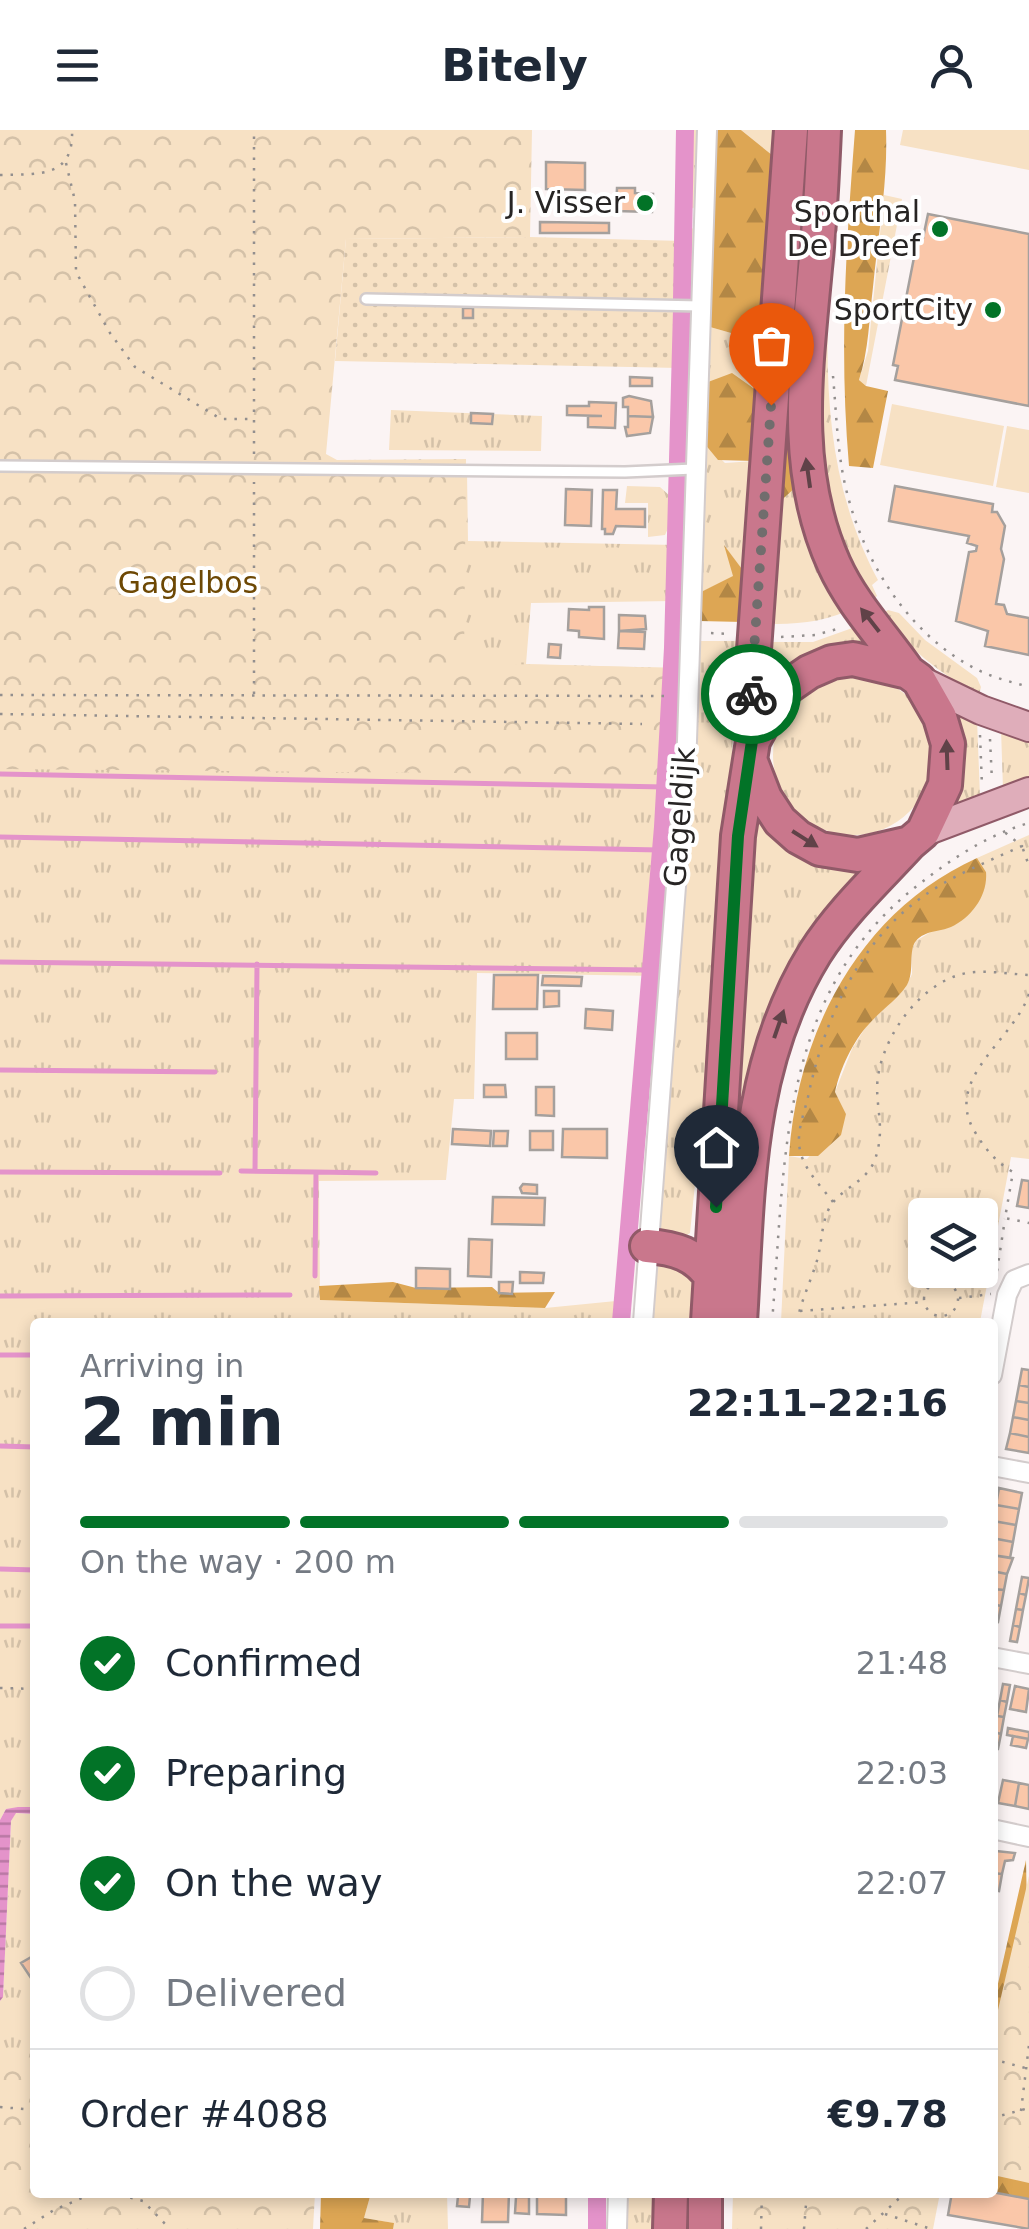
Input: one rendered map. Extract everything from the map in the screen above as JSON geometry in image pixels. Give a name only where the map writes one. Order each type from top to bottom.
[{"type":"highway","points":[[708,1318],[738,836],[752,751],[751,692],[791,130]]},
{"type":"highway","points":[[740,1318],[754,1118],[786,1005],[816,951],[841,918],[916,837],[945,786],[948,744],[940,717],[865,615],[835,566],[822,534],[808,475],[805,378],[824,130]]},
{"type":"highway","points":[[913,676],[853,660],[832,662],[809,672],[780,692],[752,751],[765,798],[780,821],[820,849],[858,855],[916,837]]},
{"type":"highway","points":[[661,1247],[699,1232],[716,1207]]},
{"type":"highway","points":[[661,1247],[703,1265],[712,1278]]},
{"type":"highway","points":[[670,2229],[671,2198]]},
{"type":"highway","points":[[705,2198],[705,2229]]},
{"type":"main road","points":[[913,676],[986,712],[1029,727]]},
{"type":"main road","points":[[916,837],[1029,792]]},
{"type":"street","name":"Gageldijk","points":[[645,1318],[661,1247],[687,741],[707,130]]},
{"type":"street","points":[[998,1347],[1011,1285]]},
{"type":"street","points":[[998,1467],[1029,1473]]},
{"type":"street","points":[[998,1658],[1029,1664]]},
{"type":"street","points":[[998,1830],[1029,1837]]},
{"type":"street","points":[[617,2229],[618,2198]]},
{"type":"lane","points":[[366,299],[701,306]]},
{"type":"lane","points":[[0,466],[625,472],[694,469]]},
{"type":"path","points":[[0,175],[45,172],[66,163],[73,152],[72,130]]},
{"type":"path","points":[[254,130],[254,695]]},
{"type":"path","points":[[66,163],[75,201],[76,272],[134,367],[221,419],[252,420]]},
{"type":"path","points":[[832,376],[848,496],[864,542],[895,597],[948,651],[994,677],[1029,688]]},
{"type":"path","points":[[690,632],[816,635],[835,631],[865,615]]},
{"type":"path","points":[[990,806],[986,712],[996,689],[994,677]]},
{"type":"path","points":[[990,806],[980,764],[987,684],[994,677]]},
{"type":"path","points":[[0,694],[688,696]]},
{"type":"path","points":[[0,714],[642,724]]},
{"type":"path","points":[[772,1318],[792,1100],[814,1021],[841,967],[870,928],[900,898],[992,837],[1029,824]]},
{"type":"path","points":[[1003,831],[1022,846],[1029,866]]},
{"type":"path","points":[[832,1202],[805,1164],[799,1135],[814,1064],[847,985],[882,935],[912,904],[960,874],[1022,846]]},
{"type":"path","points":[[797,1318],[832,1202],[856,1185],[872,1167],[882,1125],[878,1072],[908,1010],[934,987],[954,976],[973,972],[1029,974]]},
{"type":"path","points":[[958,1298],[1011,1285],[1005,1218],[1013,1172],[984,1148],[967,1120],[964,1097],[991,1048],[1008,1033],[1029,994]]},
{"type":"path","points":[[1005,1218],[1029,1223]]},
{"type":"path","points":[[938,1282],[954,1288],[958,1298],[952,1312],[943,1316],[929,1311],[924,1302],[926,1292],[938,1282]]},
{"type":"path","points":[[799,1311],[924,1302]]},
{"type":"path","points":[[0,1688],[30,1689]]},
{"type":"path","points":[[1021,2111],[1029,2045]]},
{"type":"path","points":[[998,2060],[1027,2069]]},
{"type":"path","points":[[0,2107],[30,2110]]},
{"type":"path","points":[[998,2117],[1029,2108]]},
{"type":"path","points":[[24,2229],[82,2198]]},
{"type":"path","points":[[132,2198],[143,2201],[170,2229]]},
{"type":"path","points":[[762,2198],[762,2229]]},
{"type":"path","points":[[804,2229],[807,2198]]},
{"type":"path","points":[[866,2229],[900,2198]]},
{"type":"path","points":[[884,2214],[930,2229]]},
{"type":"green space","name":"Gagelbos","points":[[0,130],[532,130],[530,237],[346,239],[326,454],[337,460],[466,459],[464,663],[675,668],[672,775],[0,769]]},
{"type":"green space","points":[[688,130],[698,130],[696,207],[687,210]]},
{"type":"green space","points":[[713,130],[741,130],[777,159],[766,319],[738,335],[710,327]]},
{"type":"green space","points":[[741,130],[778,130],[777,159]]},
{"type":"green space","points":[[831,130],[841,130],[829,302],[831,416],[839,472],[854,527],[878,580],[872,585],[877,596],[870,602],[832,531],[815,416]]},
{"type":"green space","points":[[855,130],[886,130],[882,209],[867,345],[859,380],[866,386],[888,391],[873,468],[849,466],[846,423],[845,298]]},
{"type":"green space","points":[[903,130],[1029,130],[1029,170],[900,145]]},
{"type":"green space","points":[[884,195],[902,199],[866,386],[859,380],[868,351]]},
{"type":"green space","points":[[685,226],[694,229],[694,293],[686,298]]},
{"type":"green space","points":[[530,237],[683,241],[679,368],[335,361],[346,239]]},
{"type":"green space","points":[[689,315],[690,384],[682,388],[685,318]]},
{"type":"green space","points":[[766,319],[760,393],[708,382],[710,327],[738,335]]},
{"type":"green space","points":[[732,373],[760,393],[754,461],[718,460],[704,443],[708,382]]},
{"type":"green space","points":[[892,404],[1004,426],[993,486],[880,465]]},
{"type":"green space","points":[[779,409],[791,409],[797,486],[772,509]]},
{"type":"green space","points":[[391,410],[542,416],[541,451],[389,450]]},
{"type":"green space","points":[[1007,426],[1029,430],[1029,493],[996,487]]},
{"type":"green space","points":[[704,443],[725,463],[754,461],[745,573],[726,548],[734,577],[699,593]]},
{"type":"green space","points":[[467,472],[468,541],[676,545],[674,601],[531,603],[526,664],[675,668],[675,693],[254,691],[0,636]]},
{"type":"green space","points":[[680,475],[688,483],[684,607],[677,606]]},
{"type":"green space","points":[[627,486],[660,487],[671,497],[670,524],[665,535],[648,537],[648,503],[625,503]]},
{"type":"green space","points":[[797,486],[847,611],[807,622],[766,624],[772,509]]},
{"type":"green space","points":[[724,545],[745,573],[743,622],[699,621],[699,593],[733,576]]},
{"type":"green space","points":[[888,610],[899,613],[925,640],[977,678],[979,695],[914,649],[880,615]]},
{"type":"green space","points":[[858,626],[875,644],[762,694],[765,642],[813,642]]},
{"type":"green space","points":[[698,641],[742,641],[710,1107],[698,1155],[690,1233],[682,1238],[656,1231],[685,883]]},
{"type":"green space","points":[[853,675],[884,681],[910,698],[927,724],[933,755],[927,786],[910,812],[884,829],[853,835],[822,829],[796,812],[779,786],[773,755],[779,724],[796,698],[822,681]]},
{"type":"green space","points":[[0,697],[674,698],[671,787],[655,976],[477,973],[474,1099],[454,1099],[446,1180],[319,1181],[320,1300],[545,1308],[626,1300],[625,1318],[30,1318],[30,1807],[6,1809],[0,1820]]},
{"type":"green space","points":[[954,710],[977,719],[980,797],[953,808],[964,759]]},
{"type":"green space","points":[[1001,729],[1029,737],[1029,781],[1003,789]]},
{"type":"green space","points":[[752,818],[758,819],[779,843],[805,859],[867,869],[827,909],[723,1221]]},
{"type":"green space","points":[[1029,835],[1029,1159],[1011,1157],[998,1226],[998,1198],[908,1198],[908,1288],[986,1288],[981,1318],[781,1318],[789,1156],[807,1159],[846,1114],[835,1092],[852,1049],[867,1025],[905,988],[912,974],[912,949],[916,941],[929,933],[986,872],[977,858]]},
{"type":"green space","points":[[977,858],[986,872],[986,881],[977,904],[959,923],[916,941],[907,985],[863,1031],[848,1056],[835,1092],[846,1114],[841,1135],[818,1156],[789,1156],[805,1065],[842,980],[899,909],[936,881]]},
{"type":"green space","points":[[665,1257],[700,1283],[698,1318],[649,1318],[653,1270]]},
{"type":"green space","points":[[393,1282],[416,1288],[492,1287],[499,1293],[555,1292],[545,1308],[320,1300],[319,1286]]},
{"type":"green space","points":[[15,1813],[30,1814],[30,2052],[0,2052],[11,1821]]},
{"type":"green space","points":[[1026,1860],[1029,2014],[998,2035],[998,1984]]},
{"type":"green space","points":[[1029,1876],[1029,2183],[998,2176],[998,2010]]},
{"type":"green space","points":[[0,2050],[30,2051],[30,2198],[315,2198],[313,2229],[0,2229]]},
{"type":"green space","points":[[998,2175],[1029,2180],[1029,2199],[998,2193]]},
{"type":"green space","points":[[321,2198],[370,2198],[364,2218],[394,2223],[393,2229],[320,2229]]},
{"type":"green space","points":[[370,2198],[447,2198],[448,2229],[393,2229],[393,2223],[364,2218]]},
{"type":"green space","points":[[622,2198],[661,2198],[660,2229],[622,2229]]},
{"type":"green space","points":[[733,2198],[939,2198],[933,2229],[732,2229]]},
{"type":"shaded area","points":[[30,1807],[30,1814],[16,1813],[11,1821],[0,2001],[0,1820],[6,1809]]},
{"type":"building","points":[[546,162],[585,163],[585,190],[546,189]]},
{"type":"building","points":[[617,188],[653,194],[652,212],[616,211]]},
{"type":"building","points":[[928,214],[1029,234],[1029,406],[895,380],[898,366],[893,365],[918,237],[923,238]]},
{"type":"building","points":[[540,222],[609,223],[609,233],[540,233]]},
{"type":"building","points":[[463,308],[473,308],[473,318],[463,318]]},
{"type":"building","points":[[630,377],[652,378],[652,386],[630,386]]},
{"type":"building","points":[[623,398],[651,401],[653,417],[628,416]]},
{"type":"building","points":[[589,402],[616,403],[615,428],[588,427],[588,416],[602,416],[567,415],[567,406],[589,406]]},
{"type":"building","points":[[471,413],[493,414],[492,424],[471,423]]},
{"type":"building","points":[[628,416],[653,417],[650,433],[627,436]]},
{"type":"building","points":[[895,486],[993,504],[992,512],[997,512],[1005,526],[996,604],[1004,605],[1007,614],[1029,618],[1029,655],[985,646],[988,631],[956,621],[969,552],[976,551],[977,546],[967,543],[969,536],[889,521]]},
{"type":"building","points":[[566,489],[592,490],[591,526],[565,525]]},
{"type":"building","points":[[603,490],[617,490],[616,509],[645,509],[645,527],[616,526],[613,534],[605,534]]},
{"type":"building","points":[[604,607],[604,639],[579,637],[579,631],[568,630],[569,609]]},
{"type":"building","points":[[619,615],[645,616],[646,629],[619,631]]},
{"type":"building","points":[[619,631],[645,632],[644,649],[618,648]]},
{"type":"building","points":[[549,644],[561,645],[560,658],[548,657]]},
{"type":"building","points":[[494,975],[538,975],[537,1009],[493,1009]]},
{"type":"building","points":[[543,976],[582,977],[581,986],[542,985]]},
{"type":"building","points":[[544,991],[559,991],[559,1006],[544,1007]]},
{"type":"building","points":[[586,1009],[613,1011],[612,1030],[585,1028]]},
{"type":"building","points":[[506,1033],[537,1033],[537,1059],[506,1059]]},
{"type":"building","points":[[484,1085],[505,1085],[506,1097],[484,1097]]},
{"type":"building","points":[[536,1087],[554,1087],[554,1116],[536,1115]]},
{"type":"building","points":[[453,1129],[491,1131],[490,1146],[452,1144]]},
{"type":"building","points":[[563,1129],[607,1129],[607,1158],[562,1157]]},
{"type":"building","points":[[494,1131],[508,1131],[507,1146],[493,1146]]},
{"type":"building","points":[[530,1131],[553,1131],[553,1150],[530,1150]]},
{"type":"building","points":[[1022,1180],[1029,1181],[1029,1208],[1017,1206]]},
{"type":"building","points":[[523,1184],[537,1185],[537,1194],[522,1193]]},
{"type":"building","points":[[493,1197],[545,1198],[544,1225],[492,1224]]},
{"type":"building","points":[[469,1239],[492,1240],[491,1277],[468,1276]]},
{"type":"building","points":[[416,1268],[450,1269],[450,1289],[416,1288]]},
{"type":"building","points":[[520,1272],[544,1273],[543,1283],[520,1283]]},
{"type":"building","points":[[499,1282],[513,1282],[512,1294],[499,1293]]},
{"type":"building","points":[[1022,1369],[1029,1370],[1029,1387],[1019,1385]]},
{"type":"building","points":[[1019,1385],[1029,1387],[1029,1403],[1016,1401]]},
{"type":"building","points":[[1016,1401],[1029,1403],[1029,1420],[1013,1417]]},
{"type":"building","points":[[1013,1417],[1029,1420],[1029,1437],[1010,1433]]},
{"type":"building","points":[[1010,1433],[1029,1437],[1029,1453],[1006,1449]]},
{"type":"building","points":[[999,1488],[1022,1493],[1019,1509],[998,1505]]},
{"type":"building","points":[[998,1505],[1019,1509],[1016,1525],[998,1522]]},
{"type":"building","points":[[998,1522],[1016,1525],[1013,1542],[998,1539]]},
{"type":"building","points":[[998,1539],[1013,1542],[1010,1558],[998,1556]]},
{"type":"building","points":[[998,1556],[1013,1558],[1007,1574],[998,1572]]},
{"type":"building","points":[[998,1572],[1007,1574],[1004,1590],[998,1590]]},
{"type":"building","points":[[1022,1577],[1029,1578],[1026,1595],[1019,1593]]},
{"type":"building","points":[[998,1590],[1004,1590],[1001,1606],[998,1605]]},
{"type":"building","points":[[1019,1593],[1026,1595],[1023,1610],[1016,1609]]},
{"type":"building","points":[[1016,1609],[1023,1610],[1020,1627],[1013,1625]]},
{"type":"building","points":[[1013,1625],[1020,1627],[1017,1642],[1010,1641]]},
{"type":"building","points":[[1003,1684],[1010,1685],[1007,1702],[1000,1700]]},
{"type":"building","points":[[1015,1686],[1029,1689],[1026,1712],[1010,1709]]},
{"type":"building","points":[[1000,1700],[1007,1702],[1004,1717],[998,1716]]},
{"type":"building","points":[[998,1716],[1004,1717],[1001,1734],[998,1733]]},
{"type":"building","points":[[1008,1728],[1029,1732],[1029,1739],[1007,1735]]},
{"type":"building","points":[[1013,1736],[1028,1739],[1026,1748],[1011,1745]]},
{"type":"building","points":[[1003,1780],[1019,1783],[1015,1806],[998,1803]]},
{"type":"building","points":[[1019,1783],[1029,1785],[1029,1809],[1015,1806]]},
{"type":"building","points":[[998,1851],[1015,1853],[1013,1860],[1005,1861],[1002,1874],[998,1874]]},
{"type":"building","points":[[30,1958],[30,1976],[21,1963]]},
{"type":"building","points":[[998,2193],[1029,2199],[1029,2229],[948,2215],[951,2198],[998,2198]]},
{"type":"building","points":[[458,2198],[470,2198],[469,2207],[457,2206]]},
{"type":"building","points":[[483,2198],[509,2198],[508,2222],[482,2222]]},
{"type":"building","points":[[516,2198],[529,2198],[529,2214],[515,2213]]},
{"type":"building","points":[[537,2198],[566,2198],[566,2215],[537,2214]]},
{"type":"waterway","points":[[682,300],[685,130]]},
{"type":"waterway","points":[[621,1318],[663,827],[673,648],[682,310]]},
{"type":"waterway","points":[[0,774],[665,787]]},
{"type":"waterway","points":[[0,837],[660,850]]},
{"type":"waterway","points":[[0,962],[648,970]]},
{"type":"waterway","points":[[255,1171],[257,964]]},
{"type":"waterway","points":[[0,1070],[215,1072]]},
{"type":"waterway","points":[[241,1171],[316,1172]]},
{"type":"waterway","points":[[0,1172],[220,1173]]},
{"type":"waterway","points":[[315,1276],[316,1172],[376,1173]]},
{"type":"waterway","points":[[0,1296],[290,1295]]},
{"type":"waterway","points":[[0,1355],[30,1355]]},
{"type":"waterway","points":[[0,1446],[30,1447]]},
{"type":"waterway","points":[[0,1569],[30,1570]]},
{"type":"waterway","points":[[0,1626],[30,1626]]},
{"type":"waterway","points":[[597,2198],[597,2229]]},
{"type":"way so far","points":[[751,694],[771,405]]},
{"type":"place","name":"J. Visser","points":[[645,203]]},
{"type":"place","name":"Sporthal De Dreef","points":[[940,229]]},
{"type":"place","name":"SportCity","points":[[993,310]]},
{"type":"route","points":[[716,1207],[738,836],[751,762],[751,694]]}]
